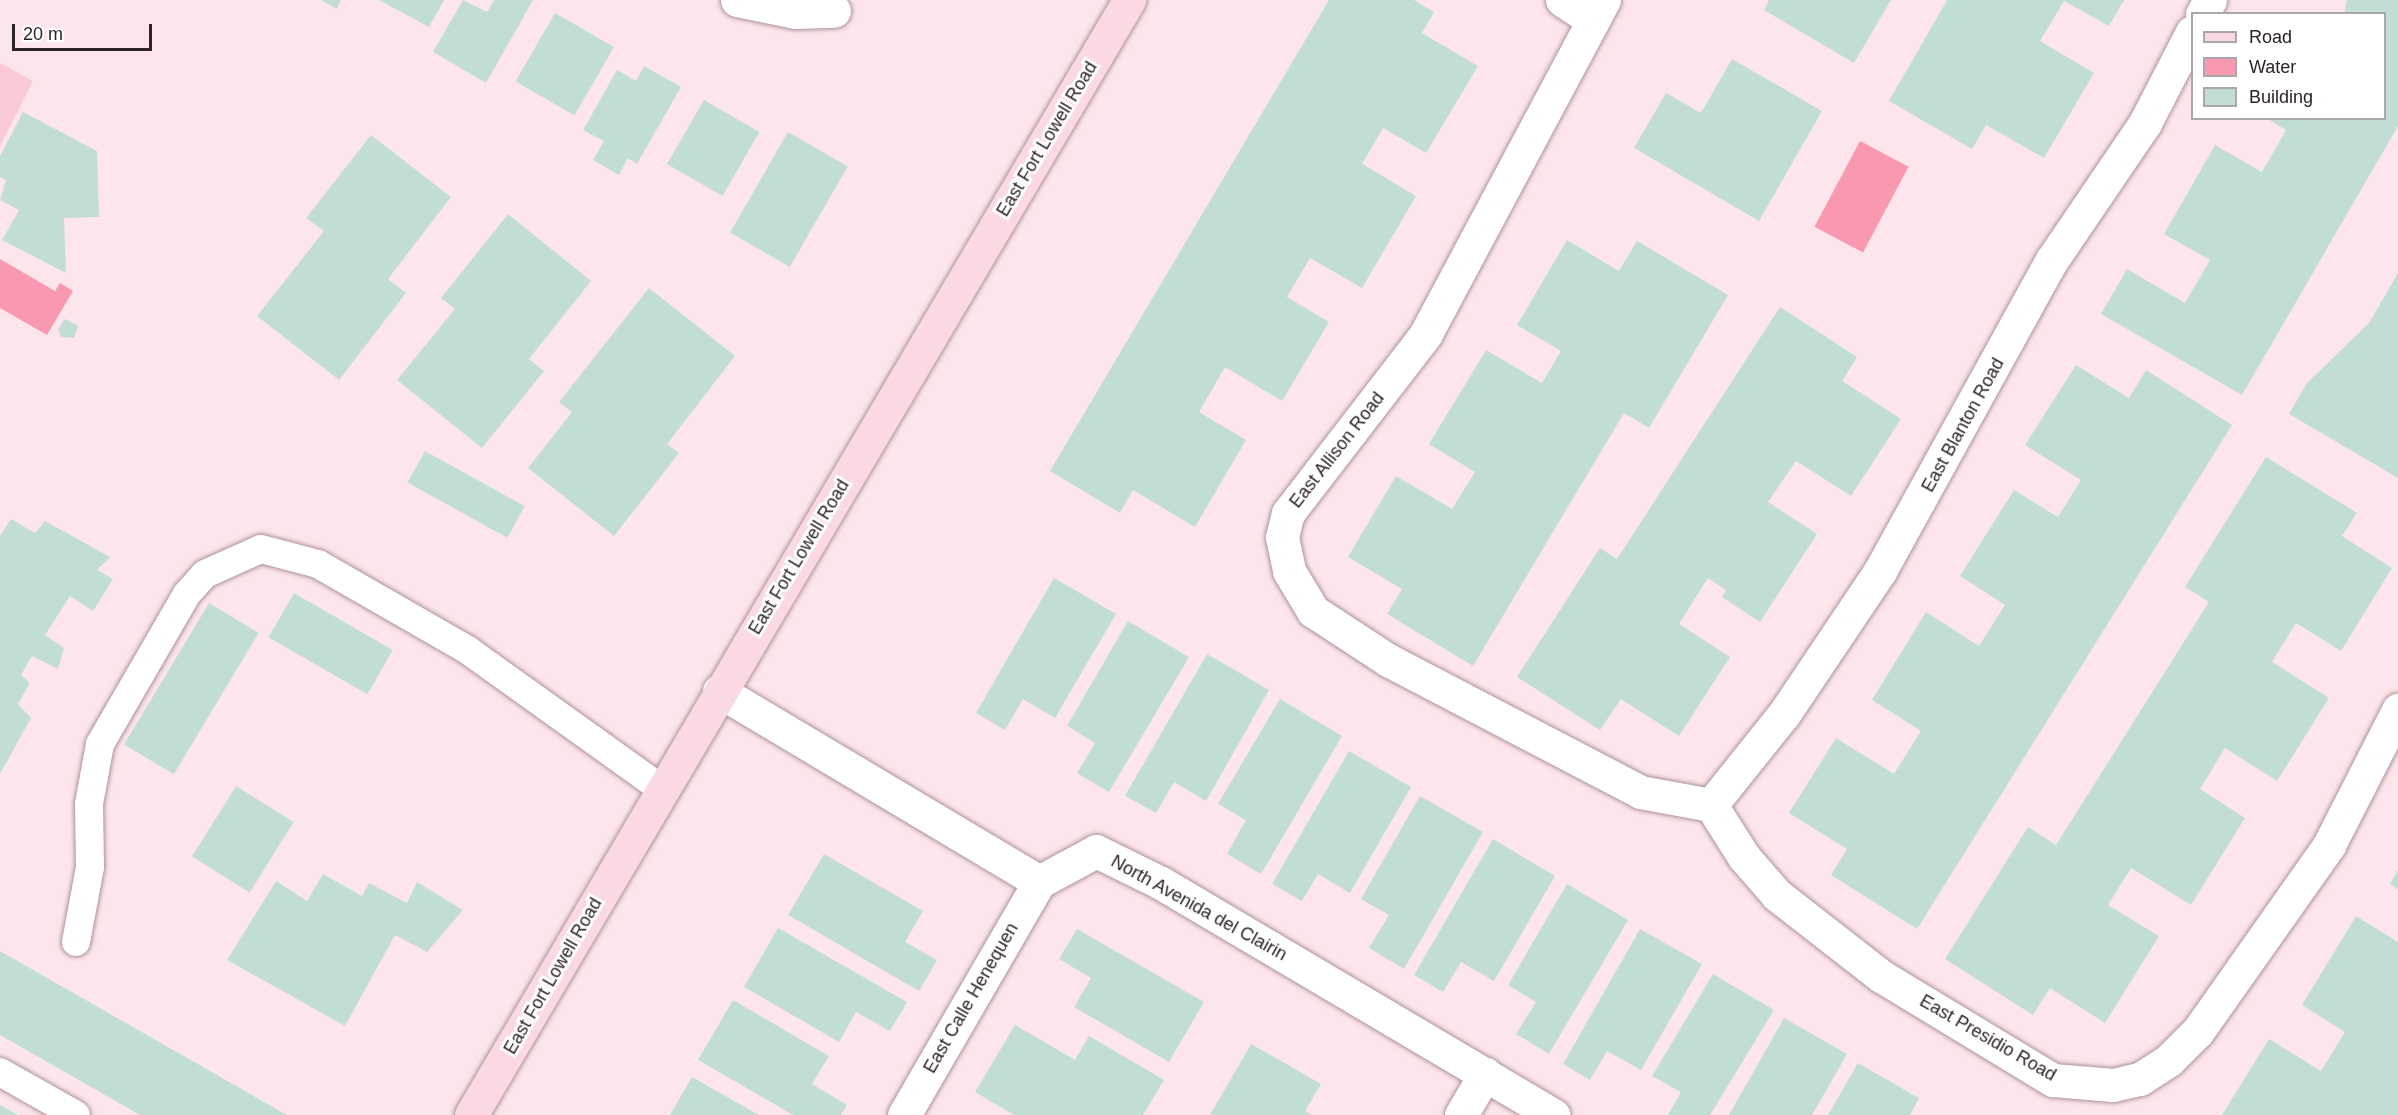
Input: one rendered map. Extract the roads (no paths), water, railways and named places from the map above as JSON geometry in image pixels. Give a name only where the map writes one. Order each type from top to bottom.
[{"type":"main road","name":"East Fort Lowell Road","points":[[471,1115],[1130,0]]},
{"type":"street","points":[[737,0],[796,12],[834,11]]},
{"type":"street","points":[[1562,0],[1599,10]]},
{"type":"street","name":"East Allison Road","points":[[1599,10],[1426,334],[1288,513],[1282,537],[1289,571],[1313,611],[1388,660],[1640,792],[1711,805]]},
{"type":"street","name":"East Blanton Road","points":[[1711,805],[1784,714],[1880,571],[2052,260],[2145,123],[2191,36]]},
{"type":"street","points":[[720,691],[1039,882]]},
{"type":"street","name":"East Presidio Road","points":[[1711,805],[1744,857],[1777,895],[1881,976],[2053,1080],[2113,1085],[2140,1078],[2169,1060],[2198,1031],[2329,845],[2398,710]]},
{"type":"street","name":"North Avenida del Clairin","points":[[1039,882],[1096,851],[1161,883],[1554,1115]]},
{"type":"street","name":"East Calle Henequen","points":[[904,1115],[1039,882]]},
{"type":"street","points":[[1461,1115],[1485,1074]]},
{"type":"lane","points":[[76,942],[90,867],[89,804],[100,744],[187,594],[205,574],[261,549],[318,564],[469,651],[662,789]]},
{"type":"lane","points":[[0,1072],[76,1115]]},
{"type":"water","points":[[1860,141],[1909,167],[1863,252],[1814,227]]},
{"type":"water","points":[[0,259],[55,291],[60,283],[73,291],[47,335],[0,308]]}]
